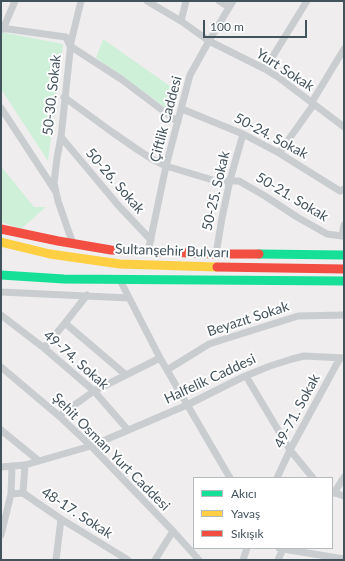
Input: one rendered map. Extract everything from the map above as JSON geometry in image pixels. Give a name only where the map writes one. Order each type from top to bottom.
[{"type":"main road","name":"Sultanşehir Bulvarı","points":[[1,229],[38,238],[111,250],[216,254],[344,255]]},
{"type":"main road","name":"Sultanşehir Bulvarı","points":[[1,242],[50,254],[120,264],[344,269]]},
{"type":"main road","name":"Sultanşehir Bulvarı","points":[[1,275],[64,279],[120,280],[344,281]]},
{"type":"street","points":[[15,1],[2,28],[66,37],[70,46],[121,79],[178,122]]},
{"type":"street","name":"50-30. Sokak","points":[[56,192],[54,183],[70,46],[81,1]]},
{"type":"street","name":"Yurt Sokak","points":[[147,1],[181,21],[209,41],[265,69],[344,127]]},
{"type":"street","points":[[181,21],[186,1]]},
{"type":"street","points":[[220,1],[231,4]]},
{"type":"street","points":[[265,69],[307,1]]},
{"type":"street","name":"Çiftlik Caddesi","points":[[148,252],[152,240],[166,166],[190,75],[231,4]]},
{"type":"street","points":[[279,153],[313,103],[344,49]]},
{"type":"street","name":"50-21. Sokak","points":[[64,97],[138,150],[166,166],[216,181],[239,181],[327,234],[342,236],[344,224]]},
{"type":"street","points":[[1,108],[56,192],[73,244]]},
{"type":"street","name":"50-24. Sokak","points":[[182,109],[243,134],[279,153],[340,191],[344,189]]},
{"type":"street","name":"50-25. Sokak","points":[[216,254],[230,180],[243,134]]},
{"type":"street","name":"50-26. Sokak","points":[[60,137],[118,205],[152,240]]},
{"type":"street","points":[[120,280],[160,358],[229,477]]},
{"type":"street","points":[[1,292],[129,298]]},
{"type":"street","points":[[44,348],[87,295]]},
{"type":"street","name":"49-74. Sokak","points":[[1,315],[44,348],[94,390],[128,430]]},
{"type":"street","name":"Beyazıt Sokak","points":[[167,370],[209,344],[298,316],[344,315]]},
{"type":"street","points":[[65,323],[126,375]]},
{"type":"street","name":"Halfelik Caddesi","points":[[1,467],[25,465],[91,446],[187,405],[246,376],[292,359],[304,356],[342,358]]},
{"type":"street","points":[[59,416],[94,390],[160,358]]},
{"type":"street","name":"49-71. Sokak","points":[[277,477],[290,450],[342,358]]},
{"type":"street","name":"Şehit Osman Yurt Caddesi","points":[[1,367],[59,416],[91,446],[199,560]]},
{"type":"street","points":[[246,376],[290,450],[312,477]]},
{"type":"street","points":[[1,430],[39,460]]},
{"type":"street","points":[[23,493],[25,465]]},
{"type":"street","points":[[2,531],[12,494],[12,466]]},
{"type":"street","points":[[344,477],[333,493],[344,496]]},
{"type":"street","name":"48-17. Sokak","points":[[12,494],[23,493],[61,520],[128,560]]},
{"type":"street","points":[[56,560],[61,520]]},
{"type":"street","points":[[155,560],[173,531]]},
{"type":"street","points":[[243,560],[247,549]]},
{"type":"street","points":[[278,560],[281,549],[341,559]]},
{"type":"green space","points":[[1,32],[63,44],[48,161],[1,89]]},
{"type":"green space","points":[[103,39],[177,91],[172,112],[96,58]]},
{"type":"green space","points":[[1,166],[34,207],[46,207],[21,229],[1,222]]},
{"type":"traffic: fast","points":[[259,254],[344,255]]},
{"type":"traffic: fast","points":[[1,275],[64,279],[344,281]]},
{"type":"traffic: slow","points":[[1,242],[50,254],[120,264],[217,267]]},
{"type":"traffic: jam","points":[[1,229],[111,250],[259,254]]},
{"type":"traffic: jam","points":[[217,267],[344,269]]}]
